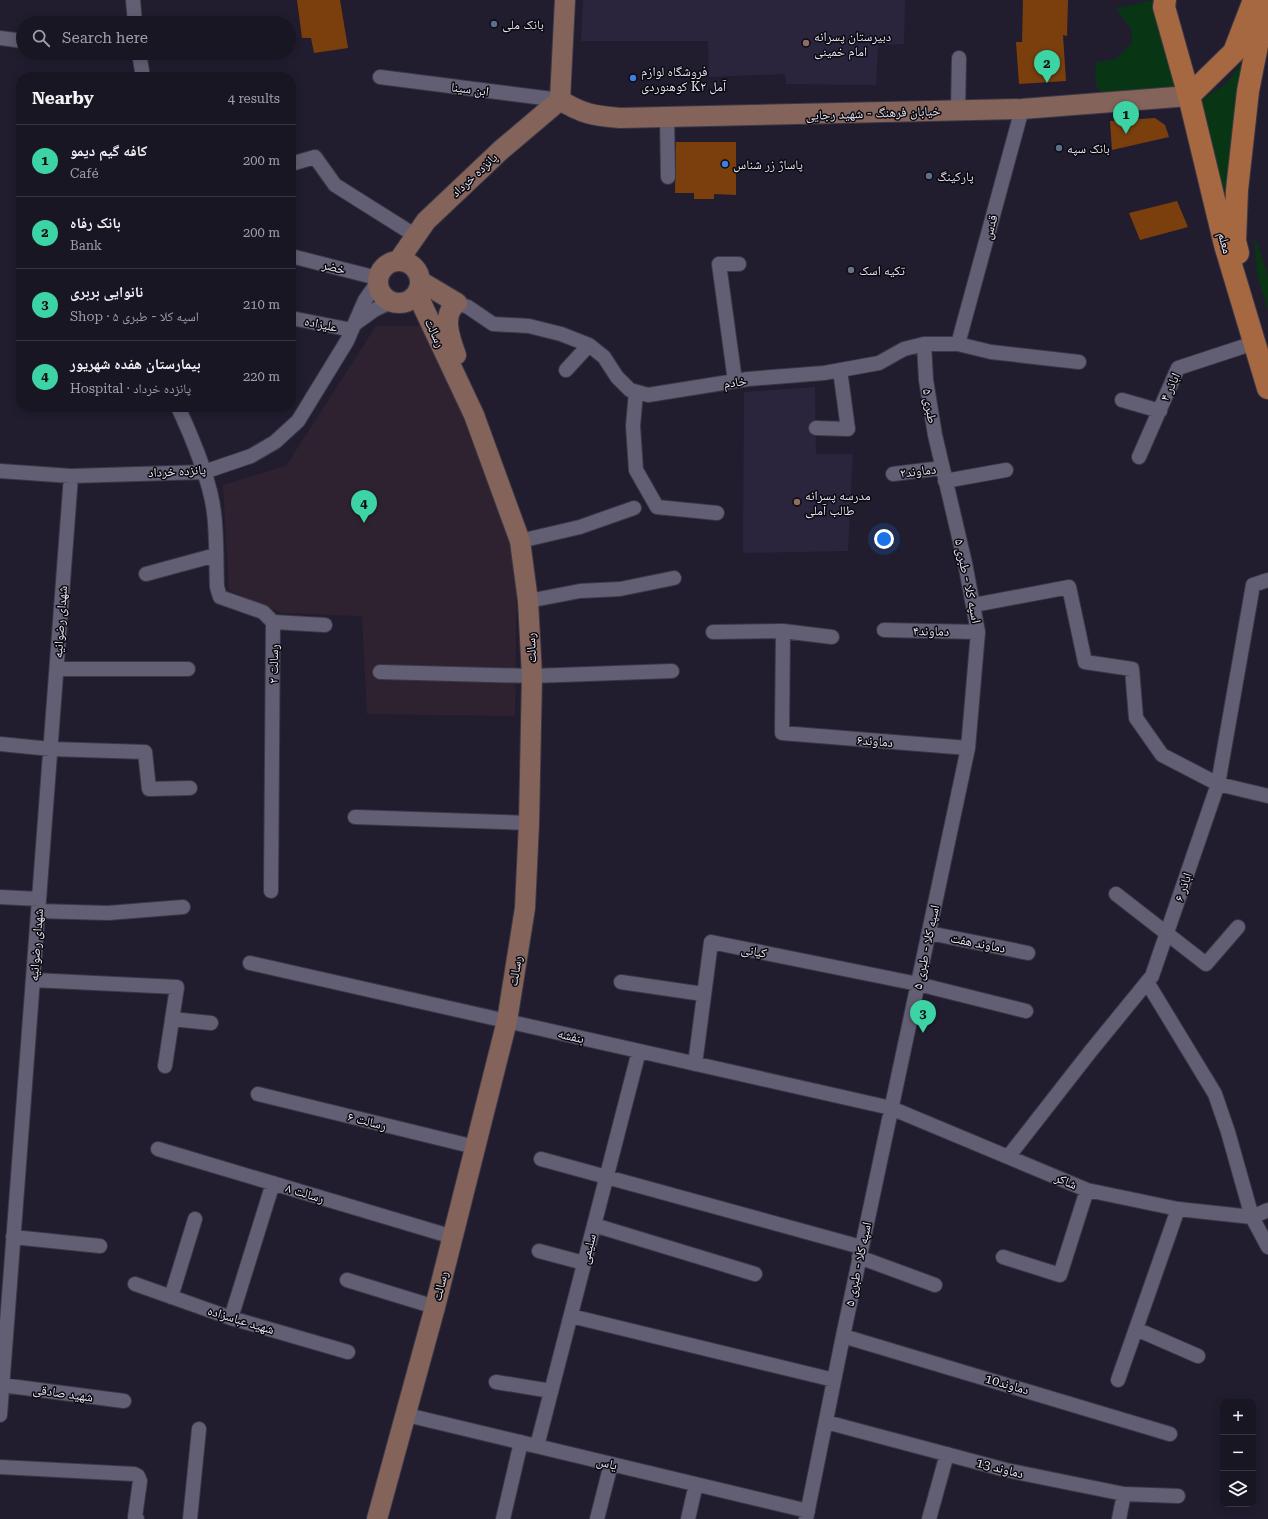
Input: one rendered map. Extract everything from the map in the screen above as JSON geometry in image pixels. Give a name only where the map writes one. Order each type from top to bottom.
[{"type":"main road","points":[[560,100],[565,0]]},
{"type":"main road","name":"معلم","points":[[1164,0],[1164,7],[1189,96],[1225,245],[1261,351]]},
{"type":"main road","points":[[1189,96],[1234,52],[1254,0]]},
{"type":"main road","name":"معلم","points":[[1266,0],[1248,91],[1237,190],[1235,241],[1261,351],[1268,388]]},
{"type":"main road","name":"خیابان فرهنگ - شهید رجایی","points":[[560,100],[578,111],[601,117],[667,117],[1022,109],[1189,96]]},
{"type":"main road","name":"پانزده خرداد","points":[[399,260],[426,221],[501,150],[560,100]]},
{"type":"main road","points":[[399,260],[410,264],[417,271],[419,288],[406,303],[391,302],[381,294],[377,280],[385,265],[399,260]]},
{"type":"main road","name":"خادم","points":[[419,288],[457,303]]},
{"type":"main road","name":"رسالت","points":[[377,1519],[407,1415],[507,1021],[525,908],[529,823],[532,676],[528,601],[520,541],[474,415],[419,288]]},
{"type":"main road","name":"رسالت","points":[[457,303],[450,307],[447,317],[455,352],[471,390],[474,415]]},
{"type":"street","points":[[133,0],[134,16]]},
{"type":"street","points":[[0,38],[16,40]]},
{"type":"street","points":[[958,111],[959,58]]},
{"type":"street","points":[[139,60],[142,72]]},
{"type":"street","name":"ابن سینا","points":[[380,77],[560,100]]},
{"type":"street","name":"قدس","points":[[958,344],[1022,109]]},
{"type":"street","points":[[667,117],[668,178]]},
{"type":"street","points":[[296,163],[315,157],[335,184],[416,236]]},
{"type":"street","name":"خضر","points":[[296,257],[377,280]]},
{"type":"street","points":[[735,381],[720,264],[739,264]]},
{"type":"street","name":"پانزده خرداد","points":[[0,470],[71,476],[204,472],[251,456],[274,442],[298,421],[354,327],[365,300],[377,280]]},
{"type":"street","name":"پانزده خرداد","points":[[354,327],[374,310],[391,302]]},
{"type":"street","name":"خادم","points":[[457,303],[468,307],[492,324],[529,326],[561,334],[588,345],[604,357],[617,377],[630,390],[648,396],[735,381],[840,370],[879,363],[904,349],[924,344],[958,344],[991,352],[1079,362]]},
{"type":"street","name":"علیزاده","points":[[296,319],[354,327]]},
{"type":"street","name":"طبری ۵","points":[[924,344],[926,380],[934,435],[944,475]]},
{"type":"street","points":[[566,370],[588,345]]},
{"type":"street","name":"اباذر ۴","points":[[1139,457],[1178,368],[1261,351]]},
{"type":"street","points":[[816,428],[848,429],[840,370]]},
{"type":"street","points":[[636,392],[633,426],[636,470],[657,507],[717,514]]},
{"type":"street","points":[[1122,400],[1160,411]]},
{"type":"street","points":[[180,412],[204,472],[214,512],[217,587],[220,597],[263,612],[273,622],[325,625]]},
{"type":"street","name":"دماوند۲","points":[[893,474],[944,475],[1006,470]]},
{"type":"street","name":"اسپه کلا - طبری ۵","points":[[807,1515],[860,1252],[968,748],[978,632],[974,605],[944,475]]},
{"type":"street","name":"شهدای رضوانیه","points":[[0,1415],[71,476]]},
{"type":"street","points":[[520,541],[580,527],[634,508]]},
{"type":"street","points":[[146,574],[216,556]]},
{"type":"street","points":[[528,601],[580,591],[620,589],[674,578]]},
{"type":"street","name":"اباذر ۶","points":[[1008,1157],[1090,1052],[1152,976],[1218,784],[1253,585],[1268,580]]},
{"type":"street","points":[[974,605],[1069,588],[1085,662],[1132,669],[1136,718],[1162,755],[1218,784],[1268,796]]},
{"type":"street","name":"رسالت ۲","points":[[271,891],[273,622]]},
{"type":"street","name":"دماوند۴","points":[[884,630],[978,632]]},
{"type":"street","points":[[713,632],[783,631],[832,636]]},
{"type":"street","name":"دماوند۶","points":[[783,631],[782,733],[968,748]]},
{"type":"street","points":[[57,669],[188,669]]},
{"type":"street","points":[[380,672],[532,676],[672,671]]},
{"type":"street","points":[[0,744],[51,749],[145,752],[149,790],[190,788]]},
{"type":"street","points":[[355,817],[529,823]]},
{"type":"street","points":[[1116,894],[1206,964],[1238,927]]},
{"type":"street","points":[[0,897],[39,905],[108,913],[183,907]]},
{"type":"street","name":"دماوند هفت","points":[[929,933],[1028,953]]},
{"type":"street","name":"کیانی","points":[[695,1064],[711,942],[918,984]]},
{"type":"street","name":"بنفشه","points":[[250,963],[891,1108]]},
{"type":"street","points":[[33,980],[177,987],[165,1066]]},
{"type":"street","points":[[621,982],[703,994]]},
{"type":"street","points":[[1147,982],[1215,1094],[1228,1132],[1252,1217],[1268,1247]]},
{"type":"street","points":[[918,984],[1026,1011]]},
{"type":"street","points":[[172,1019],[211,1023]]},
{"type":"street","name":"سلیمی","points":[[537,1446],[639,1051]]},
{"type":"street","name":"رسالت ۶","points":[[258,1094],[475,1147]]},
{"type":"street","name":"شاکر","points":[[891,1108],[1087,1190],[1178,1209],[1252,1217]]},
{"type":"street","name":"رسالت ۸","points":[[158,1149],[453,1237]]},
{"type":"street","points":[[541,1158],[607,1176],[860,1252],[935,1285]]},
{"type":"street","points":[[231,1318],[273,1183]]},
{"type":"street","points":[[1002,1257],[1060,1275],[1087,1190]]},
{"type":"street","points":[[1118,1380],[1178,1209]]},
{"type":"street","points":[[1252,1217],[1268,1210]]},
{"type":"street","points":[[171,1297],[195,1219]]},
{"type":"street","points":[[594,1225],[755,1274]]},
{"type":"street","points":[[14,1237],[100,1246]]},
{"type":"street","points":[[539,1251],[584,1263]]},
{"type":"street","points":[[347,1280],[435,1307]]},
{"type":"street","name":"شهید عباسزاده","points":[[135,1284],[231,1318],[348,1352]]},
{"type":"street","points":[[571,1316],[834,1380]]},
{"type":"street","points":[[1136,1329],[1198,1356]]},
{"type":"street","name":"دماوند10","points":[[843,1336],[1170,1434]]},
{"type":"street","points":[[496,1382],[551,1392]]},
{"type":"street","name":"شهید صادقی","points":[[2,1385],[124,1401]]},
{"type":"street","name":"یاس","points":[[407,1415],[696,1484],[807,1515]]},
{"type":"street","name":"دماوند 13","points":[[826,1422],[1006,1470],[1124,1494],[1178,1496]]},
{"type":"street","points":[[190,1519],[199,1429]]},
{"type":"street","points":[[503,1519],[521,1442]]},
{"type":"street","points":[[929,1519],[947,1454]]},
{"type":"street","points":[[597,1519],[611,1464]]},
{"type":"street","points":[[0,1467],[134,1474],[138,1476],[140,1481],[135,1517],[137,1519]]},
{"type":"street","points":[[688,1519],[696,1484]]},
{"type":"street","points":[[1119,1519],[1124,1494]]},
{"type":"shaded area","name":"دبیرستان پسرانه امام خمینی","points":[[583,0],[905,0],[904,44],[878,45],[876,85],[786,84],[785,74],[709,77],[708,41],[581,41]]},
{"type":"shaded area","points":[[376,326],[431,326],[517,558],[515,716],[367,714],[362,616],[281,613],[229,590],[223,485],[286,466]]},
{"type":"shaded area","name":"مدرسه پسرانه طالب آملی","points":[[815,387],[816,454],[853,454],[848,551],[743,553],[744,392]]},
{"type":"green space","points":[[1153,0],[1159,13],[1178,88],[1103,93],[1096,86],[1095,70],[1097,62],[1116,59],[1132,43],[1131,28],[1116,9]]},
{"type":"green space","points":[[1243,61],[1227,223],[1201,100],[1226,84]]},
{"type":"green space","points":[[1254,234],[1268,276],[1268,310],[1257,274]]},
{"type":"building","points":[[297,0],[340,0],[348,48],[314,53],[311,38],[302,38]]},
{"type":"building","points":[[1023,0],[1068,0],[1067,36],[1063,35],[1066,81],[1019,84],[1016,42],[1022,42]]},
{"type":"building","points":[[1155,118],[1165,125],[1169,137],[1112,150],[1110,121]]},
{"type":"building","name":"پاساژ زر شناس","points":[[676,142],[736,142],[736,195],[714,194],[714,199],[694,199],[694,193],[675,193]]},
{"type":"building","points":[[1177,201],[1188,227],[1140,240],[1129,213]]},
{"type":"place","name":"بانک ملی","points":[[494,24]]},
{"type":"place","name":"دبیرستان پسرانه امام خمینی","points":[[806,43]]},
{"type":"place","name":"فروشگاه لوازم کوهنوردی K۲ آمل","points":[[633,78]]},
{"type":"place","name":"بانک رفاه","points":[[1047,83]]},
{"type":"place","name":"کافه گیم دیمو","points":[[1126,134]]},
{"type":"place","name":"بانک سپه","points":[[1059,148]]},
{"type":"place","name":"پاساژ زر شناس","points":[[725,164]]},
{"type":"place","name":"پارکینگ","points":[[929,176]]},
{"type":"place","name":"تکیه اسک","points":[[851,270]]},
{"type":"place","name":"مدرسه پسرانه طالب آملی","points":[[797,502]]},
{"type":"place","name":"بیمارستان هفده شهریور","points":[[364,523]]},
{"type":"place","name":"نانوایی بربری","points":[[923,1033]]}]
